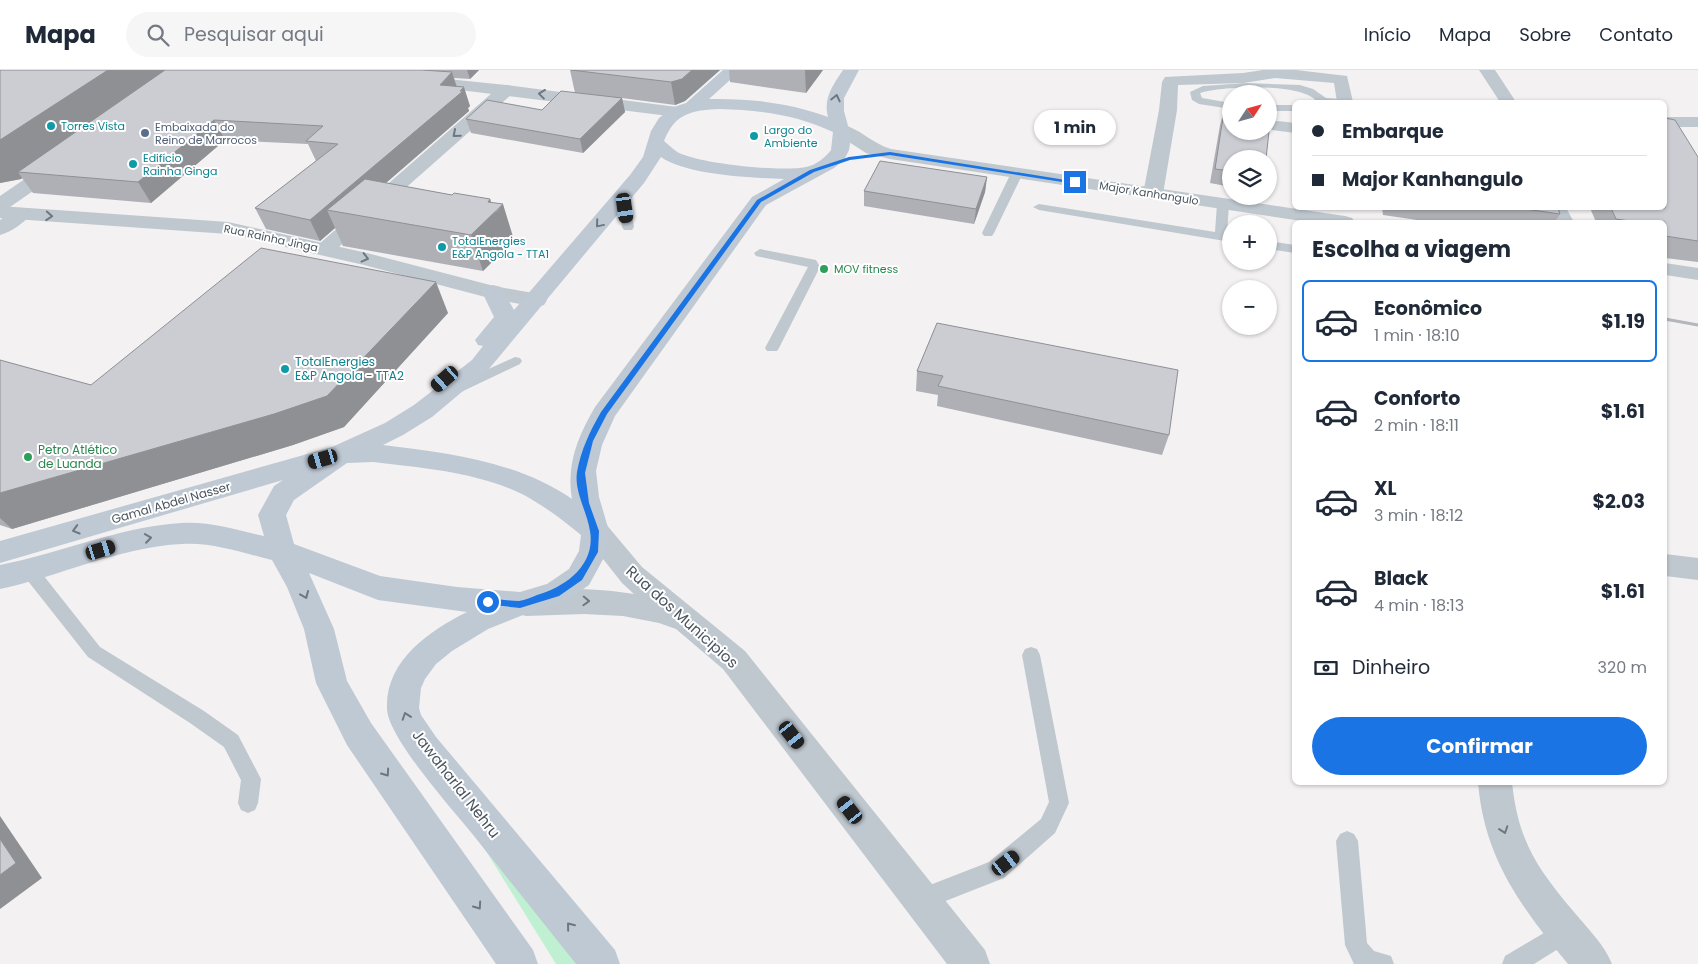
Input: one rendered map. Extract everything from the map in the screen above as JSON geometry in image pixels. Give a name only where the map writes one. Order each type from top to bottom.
[{"type":"main road","points":[[519,964],[359,734],[332,683],[319,629],[301,586],[282,551],[272,515],[284,493],[341,454],[394,429],[423,412],[480,365],[637,179],[652,157],[655,142],[662,127],[677,112],[694,105],[733,70]]},
{"type":"main road","points":[[595,531],[585,503],[581,473],[589,441],[604,413],[759,201],[831,161],[842,151],[844,140],[834,111],[834,101],[836,93],[851,70]]},
{"type":"main road","points":[[694,105],[750,105],[783,109],[826,121],[841,129]]},
{"type":"main road","points":[[655,142],[671,156],[684,161],[710,166],[745,171],[812,171]]},
{"type":"main road","points":[[118,518],[238,471],[332,443],[405,412],[466,361],[506,318],[493,292]]},
{"type":"main road","points":[[341,454],[373,453],[409,457],[482,471],[523,483],[561,504],[595,531]]},
{"type":"main road","name":"Gamal Abdel Nasser","points":[[0,552],[341,454]]},
{"type":"main road","name":"Jawaharlal Nehru","points":[[595,531],[593,552],[579,577],[556,593],[492,614],[434,646],[414,668],[405,690],[403,709],[407,720],[424,748],[601,964]]},
{"type":"main road","name":"Gamal Abdel Nasser","points":[[0,578],[30,571],[136,539],[183,533],[218,536],[282,551],[378,588],[457,599],[520,604]]},
{"type":"street","points":[[1487,70],[1507,100]]},
{"type":"street","points":[[1153,194],[1168,110],[1170,82],[1172,80],[1243,78],[1275,73],[1339,74],[1345,100]]},
{"type":"street","points":[[404,80],[506,90],[677,112]]},
{"type":"street","points":[[325,249],[506,90]]},
{"type":"street","points":[[1667,122],[1698,122]]},
{"type":"street","name":"Major Kanhangulo","points":[[841,129],[872,149],[890,154],[1222,204]]},
{"type":"street","points":[[812,171],[849,159],[890,154]]},
{"type":"street","points":[[0,205],[71,156]]},
{"type":"street","name":"Major Kanhangulo","points":[[1230,205],[1331,220]]},
{"type":"street","name":"Rua Rainha Jinga","points":[[0,212],[228,228],[325,249],[493,292],[536,300]]},
{"type":"street","points":[[0,228],[21,214]]},
{"type":"street","points":[[1667,269],[1698,274]]},
{"type":"street","name":"Rua dos Municipios","points":[[595,531],[632,575],[734,660],[971,964]]},
{"type":"street","points":[[1667,565],[1698,569]]},
{"type":"street","points":[[520,604],[577,601],[608,602],[655,611],[692,624]]},
{"type":"street","points":[[1495,785],[1498,809],[1513,856],[1542,902],[1593,964]]},
{"type":"lane","points":[[1278,85],[1309,91],[1320,100]]},
{"type":"lane","points":[[1222,88],[1196,92],[1197,100],[1199,101],[1222,105]]},
{"type":"lane","points":[[1278,108],[1292,108]]},
{"type":"lane","points":[[988,233],[1017,173]]},
{"type":"lane","points":[[620,199],[625,208],[628,227]]},
{"type":"lane","points":[[1039,207],[1222,237]]},
{"type":"lane","points":[[1277,246],[1292,248]]},
{"type":"lane","points":[[760,253],[812,263],[814,267],[772,348]]},
{"type":"lane","points":[[447,394],[515,361]]},
{"type":"lane","points":[[30,571],[94,652],[197,717],[231,742],[251,779],[248,802]]},
{"type":"lane","points":[[920,900],[996,870],[1048,826],[1059,803],[1031,655]]},
{"type":"lane","points":[[1347,841],[1356,945],[1362,957],[1370,962],[1383,964]]},
{"type":"lane","points":[[1513,964],[1566,931]]},
{"type":"green space","points":[[391,698],[577,964],[556,964]]},
{"type":"building","points":[[0,70],[108,70],[0,140]]},
{"type":"building","points":[[165,70],[422,70],[452,72],[440,85],[464,87],[460,91],[463,91],[310,220],[255,208],[338,144],[306,141],[323,126],[214,120],[138,182],[18,172]]},
{"type":"building","points":[[571,70],[692,70],[682,79],[671,82]]},
{"type":"building","points":[[561,91],[622,98],[580,139],[466,119],[487,100],[542,110]]},
{"type":"building","points":[[1667,118],[1675,120],[1698,157],[1698,241],[1667,236],[1667,220],[1616,219],[1612,210],[1667,210]]},
{"type":"building","points":[[1222,124],[1222,140],[1268,140],[1267,150],[1222,150],[1222,170],[1215,169]]},
{"type":"building","points":[[880,161],[987,177],[976,209],[864,191]]},
{"type":"building","points":[[365,179],[452,195],[454,193],[490,199],[488,202],[503,204],[471,235],[327,210]]},
{"type":"building","points":[[1532,210],[1559,210],[1560,214]]},
{"type":"building","points":[[261,248],[436,282],[327,396],[274,414],[0,493],[0,360],[91,385]]},
{"type":"building","points":[[937,323],[1178,370],[1169,435],[938,386],[943,376],[917,371]]},
{"type":"building","points":[[0,839],[16,863],[0,875]]},
{"type":"railway","points":[[1667,319],[1698,325]]},
{"type":"place","name":"Torres Vista","points":[[51,126]]},
{"type":"place","name":"Embaixada do Reino de Marrocos","points":[[145,133]]},
{"type":"place","name":"Largo do Ambiente","points":[[754,136]]},
{"type":"place","name":"Edifício Rainha Ginga","points":[[133,164]]},
{"type":"place","name":"TotalEnergies E&P Angola - TTA1","points":[[442,247]]},
{"type":"place","name":"MOV fitness","points":[[824,269]]},
{"type":"place","name":"TotalEnergies E&P Angola - TTA2","points":[[285,369]]},
{"type":"place","name":"Petro Atlético de Luanda","points":[[28,457]]},
{"type":"route","points":[[488,602],[520,604],[556,593],[579,577],[593,552],[595,531],[585,503],[581,473],[589,441],[604,413],[759,201],[812,171],[831,164],[868,155],[890,154],[1075,182]]}]
